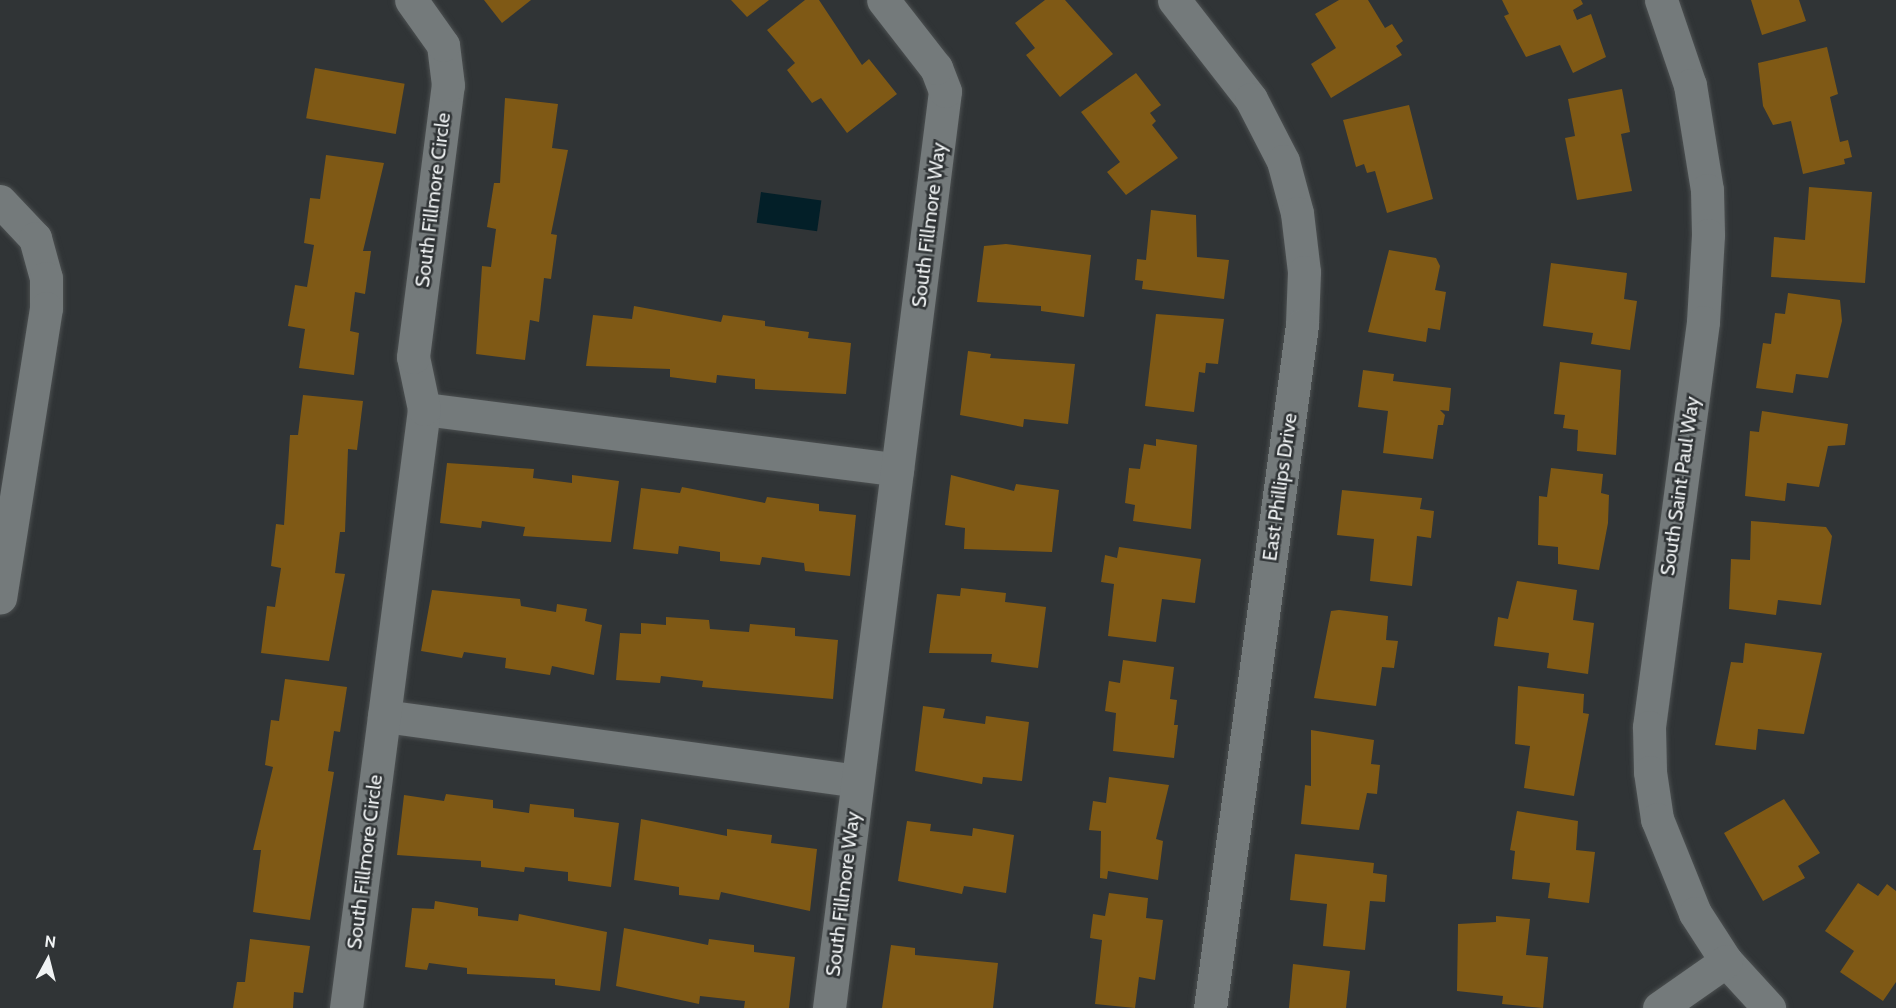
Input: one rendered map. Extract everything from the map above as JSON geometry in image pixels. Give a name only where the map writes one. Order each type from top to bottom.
[{"type":"street","name":"South Fillmore Circle","points":[[346,1008],[424,409],[413,357],[449,67],[442,45],[411,0]]},
{"type":"street","name":"South Fillmore Way","points":[[829,1008],[945,91],[936,68],[883,0]]},
{"type":"street","name":"South Saint Paul Way","points":[[1661,0],[1690,85],[1707,190],[1708,235],[1702,322],[1652,706],[1650,772],[1673,869],[1726,961],[1769,1008]]},
{"type":"street","name":"East Phillips Drive","points":[[1189,5],[1251,99],[1283,161],[1297,213],[1304,272],[1300,337],[1210,1008]]},
{"type":"street","points":[[0,201],[35,238],[46,288],[43,348],[0,597]]},
{"type":"street","points":[[424,409],[897,470]]},
{"type":"street","points":[[384,716],[857,781]]},
{"type":"street","points":[[1659,1008],[1726,961]]},
{"type":"water","points":[[761,192],[821,200],[817,231],[757,223]]},
{"type":"building","points":[[484,0],[531,0],[502,23]]},
{"type":"building","points":[[731,0],[769,0],[747,17]]},
{"type":"building","points":[[805,0],[819,0],[862,65],[869,59],[897,94],[847,133],[821,98],[812,103],[787,70],[795,63],[767,30]]},
{"type":"building","points":[[1045,0],[1065,0],[1113,54],[1060,97],[1026,55],[1035,48],[1015,23]]},
{"type":"building","points":[[1339,0],[1368,0],[1385,28],[1392,24],[1403,41],[1396,46],[1402,55],[1331,98],[1311,64],[1336,48],[1315,14]]},
{"type":"building","points":[[1502,0],[1581,0],[1583,4],[1573,10],[1577,20],[1591,14],[1606,57],[1573,73],[1560,45],[1526,57],[1504,16],[1509,14]]},
{"type":"building","points":[[1751,0],[1799,0],[1806,21],[1762,35]]},
{"type":"building","points":[[1827,47],[1838,94],[1830,97],[1840,142],[1848,140],[1852,157],[1844,159],[1845,164],[1803,174],[1791,121],[1773,125],[1763,106],[1758,63]]},
{"type":"building","points":[[315,68],[405,84],[396,134],[306,118]]},
{"type":"building","points":[[1136,73],[1161,105],[1150,113],[1156,121],[1152,125],[1178,158],[1126,195],[1107,172],[1120,162],[1081,112]]},
{"type":"building","points":[[1622,89],[1630,132],[1621,134],[1632,191],[1577,200],[1565,138],[1575,136],[1568,99]]},
{"type":"building","points":[[505,98],[558,104],[552,148],[568,150],[551,234],[557,235],[551,279],[544,278],[539,322],[530,320],[525,360],[476,354],[482,266],[491,267],[496,229],[487,227],[494,183],[500,183]]},
{"type":"building","points":[[1409,105],[1433,199],[1387,213],[1375,171],[1367,173],[1364,164],[1356,167],[1343,120]]},
{"type":"building","points":[[326,155],[384,163],[363,251],[371,251],[365,294],[355,292],[350,331],[359,333],[354,375],[299,368],[305,329],[288,326],[295,285],[307,287],[314,245],[304,243],[310,198],[320,199]]},
{"type":"building","points":[[1809,187],[1872,192],[1865,283],[1771,277],[1774,237],[1805,240]]},
{"type":"building","points":[[1151,210],[1196,215],[1197,257],[1229,260],[1224,299],[1142,289],[1143,281],[1135,280],[1137,259],[1146,260]]},
{"type":"building","points":[[1006,244],[1091,255],[1084,317],[1041,311],[1041,306],[977,302],[984,246]]},
{"type":"building","points":[[1389,250],[1436,258],[1440,266],[1435,290],[1446,292],[1440,330],[1428,328],[1426,342],[1368,332]]},
{"type":"building","points":[[1551,263],[1627,273],[1624,299],[1637,301],[1630,350],[1591,344],[1593,333],[1543,326]]},
{"type":"building","points":[[1788,293],[1840,300],[1842,321],[1828,378],[1796,374],[1793,393],[1756,388],[1763,343],[1771,344],[1775,313],[1785,314]]},
{"type":"building","points":[[634,306],[721,322],[723,315],[765,321],[765,326],[809,332],[808,338],[851,343],[846,394],[755,389],[755,379],[717,375],[716,383],[670,377],[670,369],[586,366],[593,315],[632,319]]},
{"type":"building","points":[[1156,314],[1224,319],[1218,364],[1206,363],[1205,373],[1199,372],[1194,412],[1145,406]]},
{"type":"building","points":[[968,351],[991,354],[990,358],[1075,364],[1068,424],[1024,419],[1023,427],[960,415]]},
{"type":"building","points":[[1560,362],[1621,370],[1616,455],[1577,451],[1578,430],[1563,428],[1565,415],[1554,414]]},
{"type":"building","points":[[1363,370],[1394,374],[1393,381],[1451,388],[1449,411],[1440,410],[1445,415],[1443,425],[1438,425],[1433,459],[1383,453],[1388,411],[1358,407]]},
{"type":"building","points":[[303,395],[363,401],[357,450],[348,449],[345,532],[340,532],[335,573],[345,574],[329,661],[261,653],[267,606],[275,607],[281,568],[271,566],[276,524],[284,525],[290,435],[298,435]]},
{"type":"building","points":[[1762,411],[1848,424],[1845,445],[1828,446],[1819,487],[1787,483],[1785,501],[1745,496],[1750,431],[1759,432]]},
{"type":"building","points":[[1156,439],[1197,445],[1191,529],[1133,521],[1135,505],[1125,503],[1129,468],[1140,469],[1144,444],[1156,446]]},
{"type":"building","points":[[447,463],[534,469],[533,478],[572,483],[572,475],[619,481],[611,542],[523,536],[525,527],[482,521],[481,528],[440,523]]},
{"type":"building","points":[[1551,468],[1603,474],[1601,493],[1609,495],[1608,523],[1599,570],[1558,564],[1558,547],[1538,545],[1539,496],[1547,497]]},
{"type":"building","points":[[951,475],[1014,491],[1016,484],[1059,490],[1052,552],[964,549],[965,528],[945,525]]},
{"type":"building","points":[[682,487],[765,503],[767,497],[819,504],[819,511],[856,515],[850,576],[805,571],[804,563],[762,557],[760,565],[720,561],[720,552],[679,546],[678,554],[633,549],[641,488],[680,493]]},
{"type":"building","points":[[1342,490],[1422,498],[1420,509],[1434,511],[1431,538],[1417,536],[1412,586],[1370,581],[1374,539],[1337,535]]},
{"type":"building","points":[[1751,521],[1826,527],[1832,536],[1821,605],[1778,600],[1776,615],[1729,609],[1731,559],[1750,560]]},
{"type":"building","points":[[1119,547],[1201,559],[1195,603],[1162,599],[1156,642],[1108,636],[1114,584],[1101,582],[1105,555],[1117,558]]},
{"type":"building","points":[[1517,581],[1577,590],[1573,620],[1594,623],[1588,674],[1547,668],[1549,653],[1494,646],[1498,617],[1508,619]]},
{"type":"building","points":[[961,588],[1006,593],[1005,602],[1046,607],[1038,668],[991,662],[992,654],[929,653],[937,594],[960,596]]},
{"type":"building","points":[[432,590],[520,599],[521,606],[556,612],[557,604],[587,609],[585,621],[602,625],[594,675],[552,666],[550,675],[505,668],[506,658],[464,652],[462,658],[421,651]]},
{"type":"building","points":[[1331,611],[1388,616],[1386,640],[1398,641],[1394,668],[1382,667],[1376,706],[1314,698]]},
{"type":"building","points":[[666,617],[709,620],[710,629],[749,632],[750,624],[795,628],[795,636],[838,640],[833,699],[702,687],[703,681],[661,676],[660,683],[616,680],[620,633],[641,634],[641,623],[666,625]]},
{"type":"building","points":[[1745,643],[1822,653],[1804,734],[1758,729],[1756,750],[1715,745],[1731,662],[1743,663]]},
{"type":"building","points":[[1123,660],[1174,667],[1170,699],[1177,700],[1174,725],[1178,725],[1174,758],[1113,751],[1116,713],[1105,711],[1109,681],[1120,683]]},
{"type":"building","points":[[285,679],[347,687],[340,732],[334,731],[328,771],[334,772],[310,920],[253,912],[261,850],[253,850],[273,767],[265,765],[271,720],[279,721]]},
{"type":"building","points":[[1518,686],[1584,694],[1583,713],[1589,714],[1574,796],[1524,788],[1530,746],[1515,744]]},
{"type":"building","points":[[923,706],[945,709],[943,718],[985,724],[986,716],[1029,722],[1022,781],[983,777],[982,784],[915,771]]},
{"type":"building","points":[[1311,730],[1374,740],[1371,764],[1380,765],[1377,794],[1367,793],[1359,830],[1301,824],[1305,785],[1311,786]]},
{"type":"building","points":[[1109,777],[1169,785],[1156,839],[1163,841],[1158,880],[1108,871],[1107,879],[1100,878],[1101,831],[1089,830],[1093,801],[1106,803]]},
{"type":"building","points":[[446,794],[493,800],[493,808],[529,813],[530,804],[574,809],[574,817],[619,823],[611,887],[568,881],[568,872],[525,867],[524,872],[481,867],[481,861],[397,855],[404,795],[444,801]]},
{"type":"building","points":[[1784,799],[1820,853],[1798,866],[1805,878],[1763,901],[1724,833]]},
{"type":"building","points":[[1517,811],[1578,821],[1576,850],[1595,852],[1589,903],[1548,898],[1550,883],[1512,879],[1515,851],[1510,850]]},
{"type":"building","points":[[641,819],[727,836],[727,829],[772,835],[771,843],[817,849],[810,911],[721,892],[719,900],[679,895],[679,887],[634,880]]},
{"type":"building","points":[[907,821],[931,824],[930,831],[972,836],[973,828],[1014,835],[1006,893],[964,886],[962,894],[898,881]]},
{"type":"building","points":[[1295,854],[1374,863],[1373,873],[1387,875],[1385,902],[1370,901],[1365,950],[1323,946],[1327,904],[1290,900]]},
{"type":"building","points":[[1858,883],[1878,896],[1887,884],[1896,891],[1896,982],[1883,1001],[1840,972],[1854,951],[1825,931]]},
{"type":"building","points":[[1109,893],[1148,898],[1146,918],[1163,920],[1155,980],[1139,977],[1135,1008],[1095,1004],[1102,940],[1090,938],[1093,914],[1105,916]]},
{"type":"building","points":[[435,901],[478,908],[478,916],[518,921],[519,914],[607,932],[600,991],[555,985],[555,979],[467,974],[467,968],[429,963],[427,970],[405,967],[412,908],[434,909]]},
{"type":"building","points":[[1496,916],[1530,919],[1526,955],[1548,957],[1543,1008],[1502,1004],[1503,996],[1457,991],[1458,924],[1496,922]]},
{"type":"building","points":[[624,928],[708,945],[709,939],[754,945],[754,952],[795,957],[789,1008],[744,1008],[745,1001],[700,996],[699,1004],[616,986]]},
{"type":"building","points":[[250,939],[310,946],[303,993],[294,992],[293,1008],[233,1008],[237,982],[245,982]]},
{"type":"building","points":[[891,945],[915,948],[915,955],[998,963],[993,1008],[882,1008]]},
{"type":"building","points":[[1293,964],[1350,971],[1346,1008],[1289,1008]]}]
